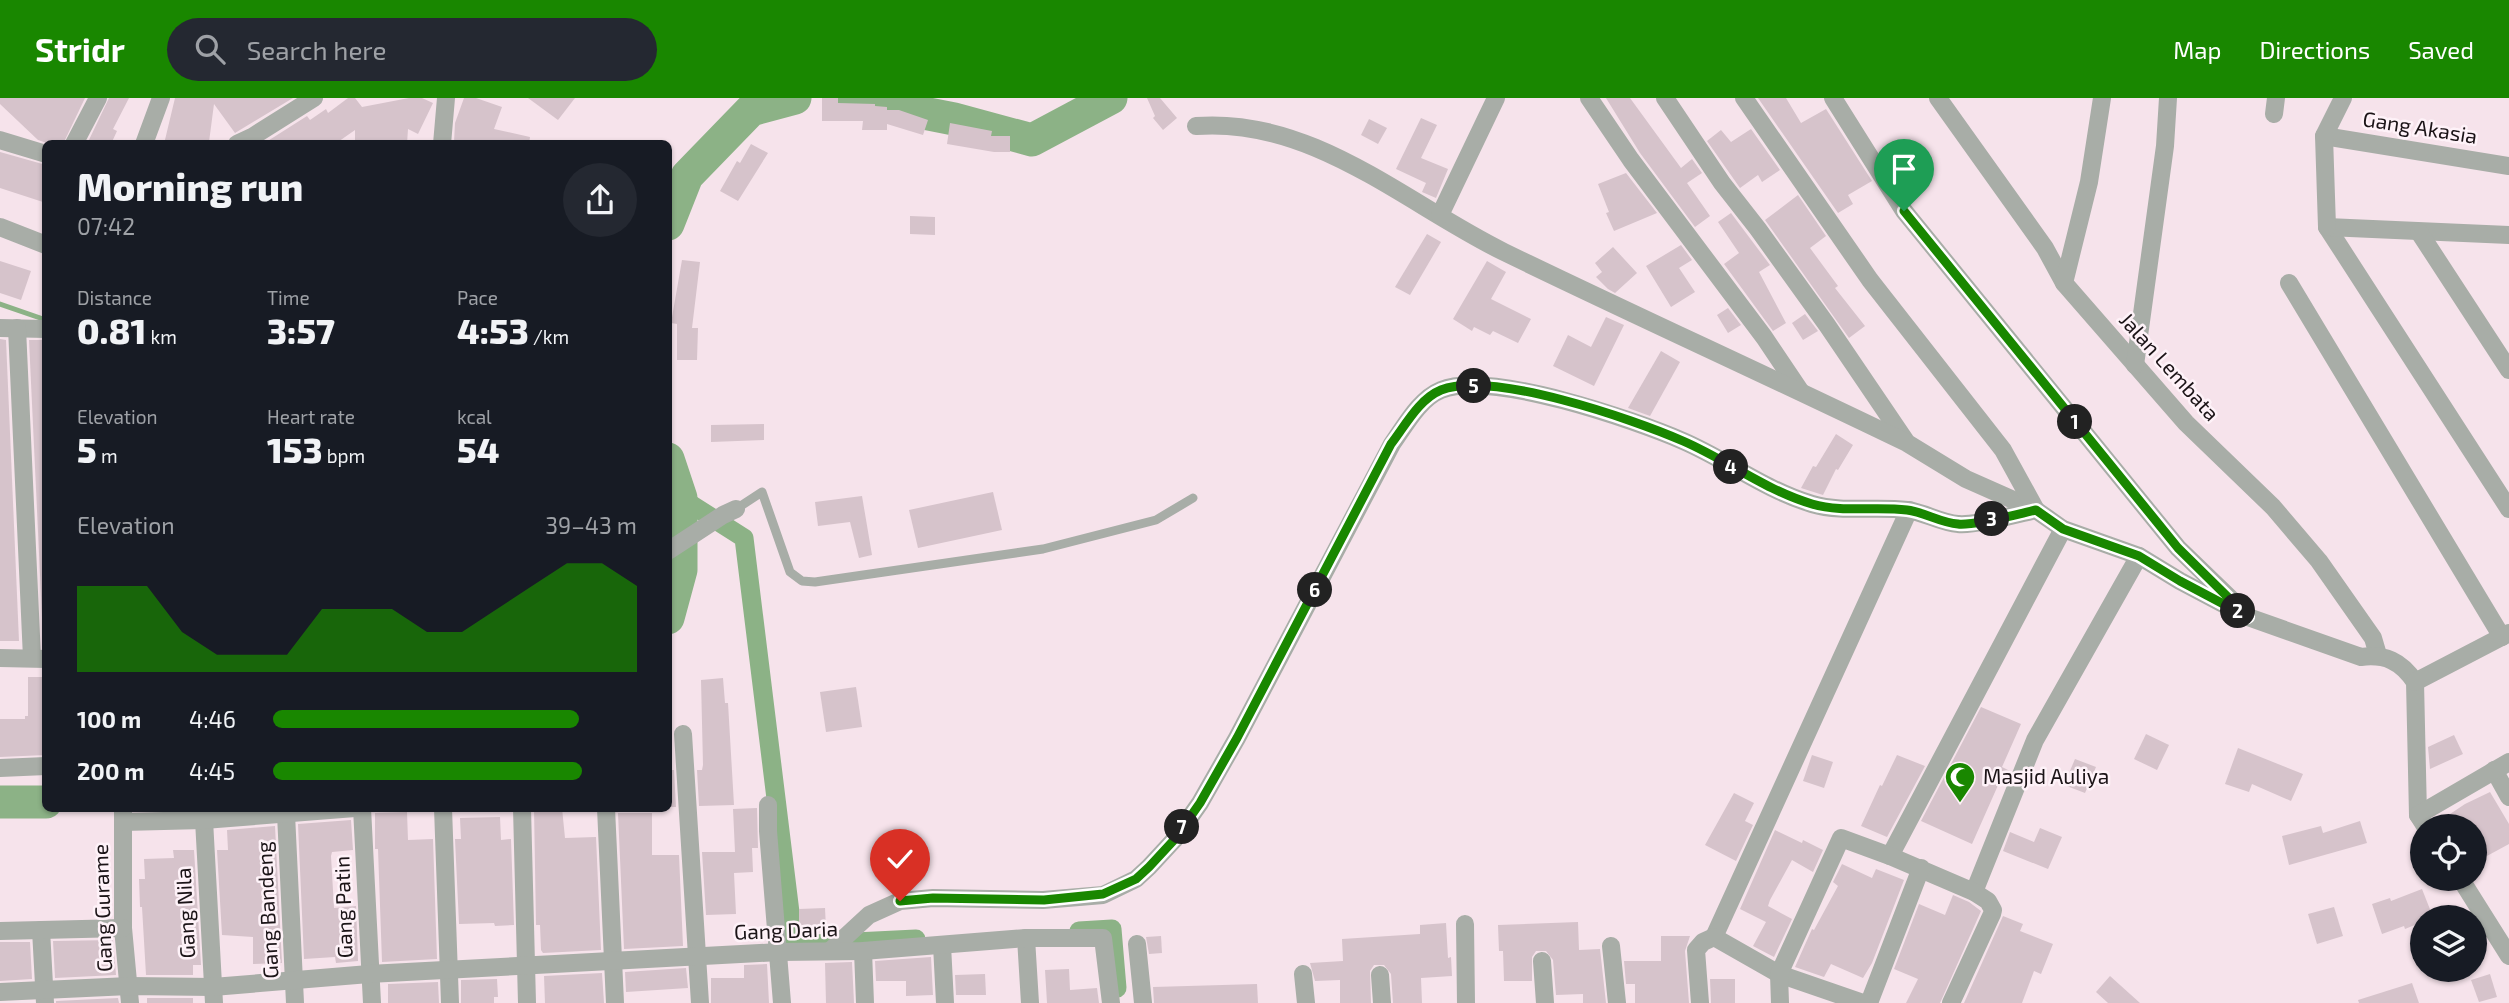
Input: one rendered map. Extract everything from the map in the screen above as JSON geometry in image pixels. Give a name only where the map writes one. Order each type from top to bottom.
[{"type":"street","points":[[76,140],[98,98]]},
{"type":"street","points":[[145,140],[161,98]]},
{"type":"street","points":[[246,140],[314,98]]},
{"type":"street","points":[[442,140],[446,98]]},
{"type":"street","points":[[1440,215],[1496,98]]},
{"type":"street","points":[[1590,98],[1623,150],[1764,337],[1801,392]]},
{"type":"street","points":[[1665,98],[1722,183],[1758,229],[1907,443]]},
{"type":"street","points":[[1744,98],[1870,280],[2003,450],[2036,510]]},
{"type":"street","points":[[1833,98],[1904,211],[2178,548],[2248,617]]},
{"type":"street","name":"Jalan Lembata","points":[[1938,98],[2045,248],[2064,283],[2186,423],[2273,507],[2319,561],[2373,638],[2378,655]]},
{"type":"street","points":[[2064,283],[2089,182],[2102,98]]},
{"type":"street","points":[[2136,365],[2165,146],[2168,98]]},
{"type":"street","points":[[2343,98],[2324,135],[2327,227],[2509,509]]},
{"type":"street","points":[[1196,126],[1222,124],[1301,142],[1385,182],[1467,234],[1907,443],[1966,479],[2036,510],[2063,529],[2139,556],[2248,617],[2361,657],[2378,655],[2406,668],[2415,682],[2421,814]]},
{"type":"street","name":"Gang Akasia","points":[[2324,135],[2509,166]]},
{"type":"street","points":[[0,140],[42,153]]},
{"type":"street","points":[[0,227],[42,244]]},
{"type":"street","points":[[2327,227],[2504,234],[2509,251]]},
{"type":"street","points":[[2419,232],[2509,370]]},
{"type":"street","points":[[2289,283],[2505,635],[2415,682]]},
{"type":"street","points":[[0,658],[39,658],[8,328],[42,329]]},
{"type":"street","points":[[834,948],[869,915],[884,906],[911,900],[1044,900],[1103,894],[1136,879],[1174,840],[1200,803],[1237,738],[1391,444],[1418,408],[1440,390],[1482,386],[1532,393],[1603,411],[1684,441],[1777,492],[1815,505],[1855,510],[1909,510],[1959,525],[2036,510]]},
{"type":"street","points":[[672,549],[736,509]]},
{"type":"street","points":[[1700,1003],[1696,950],[1703,942],[1714,937],[1909,510]]},
{"type":"street","points":[[1890,856],[2063,529]]},
{"type":"street","points":[[1974,892],[2035,740],[2139,556]]},
{"type":"street","points":[[683,734],[700,1003]]},
{"type":"street","points":[[0,768],[42,766]]},
{"type":"street","points":[[2430,814],[2502,766],[2509,797]]},
{"type":"street","points":[[768,804],[782,1003]]},
{"type":"street","points":[[123,814],[204,820],[309,812]]},
{"type":"street","name":"Gang Patin","points":[[362,812],[372,1003]]},
{"type":"street","points":[[443,812],[450,1003]]},
{"type":"street","points":[[522,812],[527,1003]]},
{"type":"street","points":[[606,812],[615,1003]]},
{"type":"street","name":"Gang Gurame","points":[[123,814],[123,928],[130,994]]},
{"type":"street","name":"Gang Bandeng","points":[[286,814],[295,1003]]},
{"type":"street","name":"Gang Nila","points":[[204,820],[214,995]]},
{"type":"street","points":[[1780,1003],[1779,974],[1841,838],[1921,868],[1988,901],[1993,910],[1951,1003]]},
{"type":"street","points":[[1869,1003],[1921,868]]},
{"type":"street","points":[[2468,891],[2509,956]]},
{"type":"street","points":[[1465,924],[1466,1003]]},
{"type":"street","points":[[0,931],[123,928]]},
{"type":"street","points":[[41,930],[45,997]]},
{"type":"street","points":[[1714,937],[1779,974],[1863,1003]]},
{"type":"street","points":[[1026,938],[1030,1003]]},
{"type":"street","name":"Gang Daria","points":[[0,992],[45,997],[214,995],[294,978],[834,948],[863,951],[1026,938],[1104,938],[1111,1003]]},
{"type":"street","points":[[1137,944],[1143,1003]]},
{"type":"street","points":[[942,945],[945,1003]]},
{"type":"street","points":[[1611,946],[1617,1003]]},
{"type":"street","points":[[863,951],[865,1003]]},
{"type":"street","points":[[1542,961],[1545,1003]]},
{"type":"street","points":[[1303,974],[1306,1003]]},
{"type":"street","points":[[1380,975],[1382,1003]]},
{"type":"lane","points":[[736,509],[762,492],[790,572],[802,581],[815,582],[1043,549],[1156,520],[1193,498]]},
{"type":"building","points":[[0,98],[85,98],[65,140],[38,140],[0,104]]},
{"type":"building","points":[[109,98],[129,98],[113,129],[117,131],[113,140],[89,140]]},
{"type":"building","points":[[175,98],[293,98],[235,133],[214,104],[209,140],[165,140]]},
{"type":"building","points":[[348,98],[355,98],[362,107],[409,98],[422,98],[433,103],[418,134],[408,129],[407,140],[355,140],[355,130],[341,140],[269,140],[307,116],[310,120],[326,109],[328,113]]},
{"type":"building","points":[[464,98],[476,98],[502,107],[494,129],[530,137],[530,140],[454,140],[455,123]]},
{"type":"building","points":[[528,98],[575,98],[558,120]]},
{"type":"building","points":[[822,98],[838,98],[838,103],[875,104],[887,107],[887,110],[899,110],[928,120],[923,135],[887,124],[887,130],[862,130],[863,121],[822,121]]},
{"type":"building","points":[[1147,98],[1160,98],[1177,118],[1163,130],[1153,118],[1155,116]]},
{"type":"building","points":[[1606,98],[1630,98],[1681,168],[1692,159],[1702,173],[1687,183],[1710,216],[1695,227],[1640,153]]},
{"type":"building","points":[[1758,98],[1786,98],[1801,123],[1826,109],[1872,181],[1848,195],[1853,204],[1838,213]]},
{"type":"building","points":[[1421,118],[1437,125],[1421,158],[1448,169],[1436,198],[1422,192],[1426,183],[1396,169]]},
{"type":"building","points":[[1369,119],[1387,128],[1378,144],[1361,135]]},
{"type":"building","points":[[950,123],[992,131],[991,136],[1010,136],[1010,152],[947,144]]},
{"type":"building","points":[[1751,129],[1780,170],[1762,182],[1758,175],[1740,188],[1707,141],[1721,130],[1731,142]]},
{"type":"building","points":[[751,144],[768,153],[738,201],[720,191],[737,161],[740,163]]},
{"type":"building","points":[[0,152],[42,164],[42,202],[0,188]]},
{"type":"building","points":[[1626,173],[1657,213],[1614,231],[1598,184]]},
{"type":"building","points":[[1798,195],[1826,236],[1810,248],[1838,286],[1835,288],[1865,326],[1849,338],[1765,220]]},
{"type":"building","points":[[1731,213],[1770,265],[1759,272],[1786,323],[1773,331],[1724,264],[1739,253],[1718,222]]},
{"type":"building","points":[[910,216],[935,217],[935,235],[910,234]]},
{"type":"building","points":[[1427,234],[1441,242],[1410,295],[1395,287]]},
{"type":"building","points":[[1681,245],[1692,260],[1679,268],[1695,292],[1671,307],[1646,266]]},
{"type":"building","points":[[1613,247],[1637,273],[1615,293],[1596,277],[1602,272],[1595,263]]},
{"type":"building","points":[[682,260],[700,262],[692,328],[698,328],[697,360],[677,360],[677,324],[672,323]]},
{"type":"building","points":[[0,261],[31,271],[21,300],[0,293]]},
{"type":"building","points":[[1487,261],[1506,272],[1491,299],[1531,319],[1518,343],[1493,331],[1490,335],[1474,327],[1472,331],[1453,319]]},
{"type":"building","points":[[1728,308],[1741,325],[1728,333],[1717,315]]},
{"type":"building","points":[[1805,314],[1818,331],[1803,340],[1792,323]]},
{"type":"building","points":[[1606,317],[1624,325],[1594,386],[1553,366],[1568,335],[1591,347]]},
{"type":"building","points":[[0,339],[6,340],[19,641],[0,641]]},
{"type":"building","points":[[29,340],[42,340],[42,617]]},
{"type":"building","points":[[1661,351],[1680,362],[1650,416],[1628,408]]},
{"type":"building","points":[[764,424],[764,440],[711,442],[711,425]]},
{"type":"building","points":[[1836,434],[1853,445],[1838,470],[1836,469],[1823,495],[1801,488],[1813,466],[1816,467]]},
{"type":"building","points":[[993,492],[1002,530],[918,548],[909,510]]},
{"type":"building","points":[[862,496],[872,555],[859,558],[850,522],[818,526],[815,502]]},
{"type":"building","points":[[28,677],[42,677],[42,755],[0,757],[0,719],[25,719],[25,716],[28,716]]},
{"type":"building","points":[[723,678],[725,703],[728,703],[734,805],[699,806],[697,770],[702,770],[703,765],[701,680]]},
{"type":"building","points":[[856,687],[862,727],[826,732],[820,692]]},
{"type":"building","points":[[1981,707],[2021,724],[2002,767],[2010,771],[2005,785],[1999,783],[1972,844],[1921,821]]},
{"type":"building","points":[[2146,734],[2169,745],[2157,770],[2134,759]]},
{"type":"building","points":[[2454,735],[2463,754],[2430,769],[2428,747]]},
{"type":"building","points":[[2238,748],[2303,774],[2291,801],[2252,784],[2249,792],[2225,784]]},
{"type":"building","points":[[1812,755],[1833,762],[1824,788],[1803,781]]},
{"type":"building","points":[[1897,755],[1925,766],[1887,837],[1861,826]]},
{"type":"building","points":[[2075,759],[2096,767],[2085,793],[2064,785]]},
{"type":"building","points":[[672,770],[674,770],[676,807],[672,807]]},
{"type":"building","points":[[2490,792],[2509,824],[2509,844],[2487,856],[2487,814],[2450,814]]},
{"type":"building","points":[[1734,793],[1754,803],[1745,821],[1753,825],[1736,861],[1705,845]]},
{"type":"building","points":[[757,808],[758,848],[752,848],[753,872],[734,873],[736,914],[706,915],[702,852],[735,852],[733,809]]},
{"type":"building","points":[[407,812],[408,840],[433,839],[437,959],[382,962],[375,813]]},
{"type":"building","points":[[534,812],[562,812],[565,838],[596,837],[601,950],[543,953],[540,925],[536,925]]},
{"type":"building","points":[[618,813],[652,813],[652,855],[679,855],[683,946],[624,949]]},
{"type":"building","points":[[500,817],[501,840],[511,839],[514,925],[459,924],[455,839],[461,839],[460,818]]},
{"type":"building","points":[[351,820],[353,850],[332,852],[331,856],[334,908],[356,906],[358,961],[336,963],[335,957],[304,959],[298,824]]},
{"type":"building","points":[[2360,821],[2367,843],[2289,865],[2282,836],[2321,826],[2323,833]]},
{"type":"building","points":[[275,826],[282,963],[253,964],[253,937],[222,935],[217,850],[228,850],[227,830]]},
{"type":"building","points":[[2040,828],[2062,837],[2048,869],[2003,851],[2010,832],[2034,842]]},
{"type":"building","points":[[1775,830],[1823,850],[1813,872],[1792,860],[1770,900],[1768,906],[1792,919],[1774,957],[1753,946],[1766,922],[1740,909]]},
{"type":"building","points":[[173,850],[194,850],[201,965],[193,965],[193,975],[146,975],[139,879],[145,879],[144,859],[174,858]]},
{"type":"building","points":[[1842,864],[1872,878],[1876,869],[1904,880],[1872,963],[1863,978],[1831,964],[1824,977],[1795,967],[1812,929],[1814,930],[1838,886],[1833,882]]},
{"type":"building","points":[[2423,891],[2428,905],[2410,905],[2410,927],[2405,929],[2404,926],[2382,934],[2372,904],[2390,898],[2391,901]]},
{"type":"building","points":[[1953,895],[1981,911],[1940,1003],[1906,1003],[1918,979],[1894,969],[1919,904],[1945,915]]},
{"type":"building","points":[[2334,907],[2343,936],[2317,944],[2308,914]]},
{"type":"building","points":[[825,908],[826,929],[799,930],[799,909]]},
{"type":"building","points":[[2003,916],[2023,924],[2020,931],[2053,944],[2041,974],[2034,971],[2022,1003],[1964,1003]]},
{"type":"building","points":[[1578,922],[1579,950],[1600,949],[1606,1003],[1583,1003],[1583,994],[1556,995],[1553,960],[1546,951],[1536,951],[1532,957],[1532,981],[1504,981],[1503,951],[1499,951],[1498,925]]},
{"type":"building","points":[[1446,923],[1452,976],[1421,978],[1422,1003],[1393,1003],[1391,974],[1384,965],[1374,965],[1370,971],[1371,1003],[1340,1003],[1340,980],[1315,981],[1310,963],[1343,961],[1342,939],[1420,934],[1420,925]]},
{"type":"building","points":[[1161,936],[1162,953],[1149,954],[1146,937]]},
{"type":"building","points":[[1661,936],[1690,936],[1685,951],[1689,1003],[1635,1003],[1635,984],[1626,984],[1624,961],[1661,961]]},
{"type":"building","points":[[113,940],[116,975],[55,978],[53,941]]},
{"type":"building","points":[[0,942],[30,942],[32,979],[0,981]]},
{"type":"building","points":[[931,957],[933,995],[906,996],[906,981],[876,981],[875,961]]},
{"type":"building","points":[[852,962],[854,1003],[826,1003],[825,963]]},
{"type":"building","points":[[767,964],[769,1003],[711,1003],[711,978],[744,978],[744,965]]},
{"type":"building","points":[[686,968],[688,988],[626,992],[625,972]]},
{"type":"building","points":[[1069,969],[1070,990],[1097,988],[1099,1003],[1047,1003],[1045,970]]},
{"type":"building","points":[[602,973],[604,1003],[545,1003],[544,976]]},
{"type":"building","points":[[985,974],[986,995],[956,995],[955,975]]},
{"type":"building","points":[[2490,974],[2497,997],[2479,1002],[2472,982],[2487,982],[2487,975]]},
{"type":"building","points":[[2110,976],[2140,1003],[2108,1003],[2096,992]]},
{"type":"building","points":[[497,979],[498,997],[494,997],[494,1003],[461,1003],[461,980]]},
{"type":"building","points":[[1710,979],[1735,979],[1735,1003],[1711,1003]]},
{"type":"building","points":[[438,982],[439,1003],[388,1003],[388,984]]},
{"type":"building","points":[[2412,983],[2419,1003],[2359,1003],[2358,1000]]},
{"type":"building","points":[[1257,984],[1258,1003],[1154,1003],[1153,987]]},
{"type":"building","points":[[118,998],[119,1003],[56,1003],[56,1001]]},
{"type":"building","points":[[147,998],[193,998],[193,1003],[147,1003]]},
{"type":"waterway","points":[[672,214],[687,176],[751,110],[795,98]]},
{"type":"waterway","points":[[848,98],[954,119],[1032,140],[1111,98]]},
{"type":"waterway","points":[[0,304],[42,319]]},
{"type":"waterway","points":[[672,471],[681,498],[681,570],[672,603]]},
{"type":"waterway","points":[[681,498],[744,538],[794,945],[916,939]]},
{"type":"waterway","points":[[0,802],[42,802]]},
{"type":"waterway","points":[[1079,931],[1112,929],[1117,988]]},
{"type":"place","name":"Masjid Auliya","points":[[1960,804]]},
{"type":"route","points":[[900,901],[933,898],[1044,900],[1083,897],[1103,894],[1136,879],[1149,867],[1174,840],[1200,803],[1237,738],[1391,444],[1418,408],[1440,390],[1482,386],[1532,393],[1603,411],[1684,441],[1777,492],[1815,505],[1855,510],[1909,510],[1959,525],[2036,510],[2063,529],[2139,556],[2248,617],[2178,548],[1904,211]]}]
